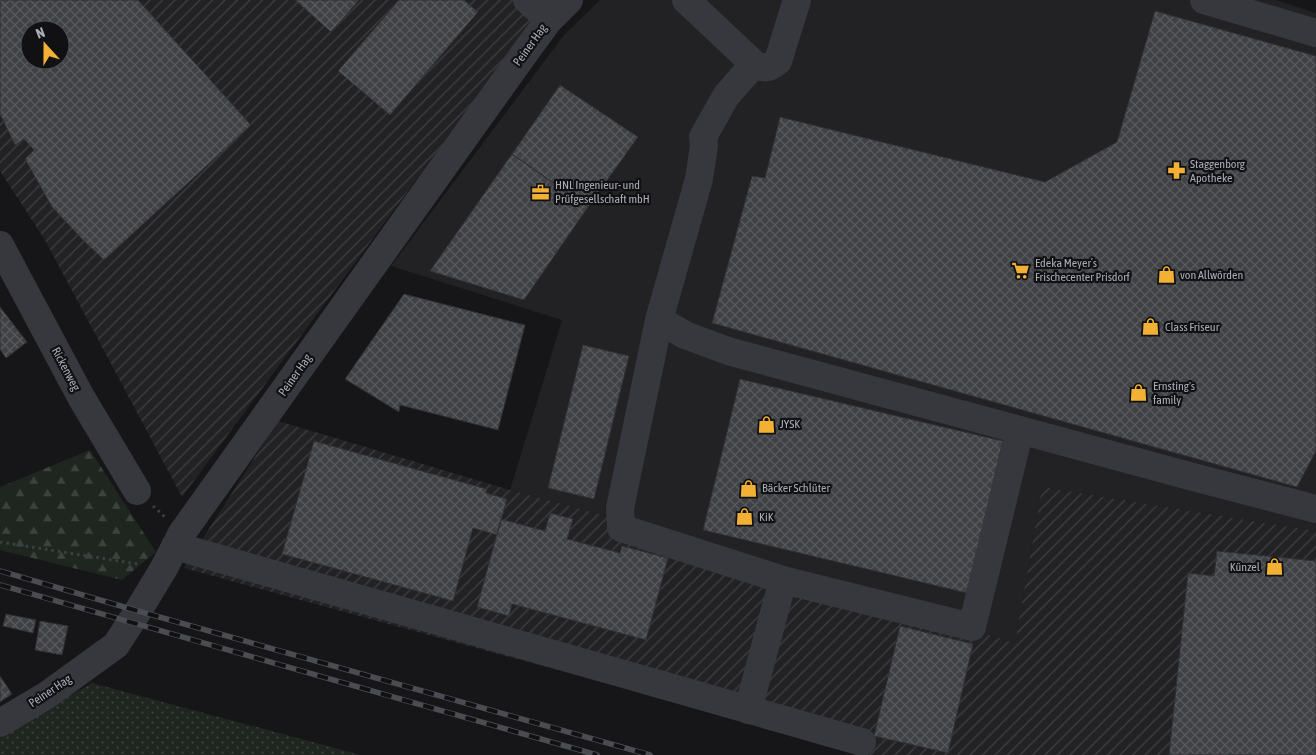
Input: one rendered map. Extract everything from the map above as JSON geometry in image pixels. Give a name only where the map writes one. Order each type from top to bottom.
[{"type":"street","points":[[527,0],[549,20]]},
{"type":"street","name":"Peiner Hag","points":[[0,723],[47,695],[116,645],[174,549],[549,20],[569,0]]},
{"type":"street","points":[[686,0],[754,64],[762,68],[769,68],[778,61],[797,0]]},
{"type":"street","points":[[1204,0],[1316,33]]},
{"type":"street","points":[[754,64],[726,96],[704,137],[699,179],[659,320],[620,508],[621,528],[783,580],[972,627],[1016,446]]},
{"type":"street","name":"Rickenweg","points":[[0,245],[81,397],[137,491]]},
{"type":"street","points":[[659,320],[685,335],[728,350],[1316,509]]},
{"type":"street","points":[[174,549],[862,742]]},
{"type":"street","points":[[748,710],[783,580]]},
{"type":"path","points":[[137,491],[174,549]]},
{"type":"path","points":[[0,542],[174,549]]},
{"type":"shaded area","points":[[87,0],[549,0],[182,497],[45,240],[0,171],[0,75],[20,65],[20,70],[70,70],[69,20]]},
{"type":"shaded area","points":[[600,0],[1276,0],[1316,13],[1316,531],[1042,487],[1015,643],[608,516],[510,490],[562,320],[391,266],[564,35]]},
{"type":"shaded area","points":[[278,421],[510,490],[608,516],[1015,643],[1042,487],[1316,531],[1316,755],[868,755],[184,568]]},
{"type":"green space","points":[[90,450],[156,552],[122,580],[0,550],[0,487]]},
{"type":"green space","points":[[92,683],[361,755],[0,755],[0,735]]},
{"type":"building","points":[[0,0],[138,0],[251,125],[104,260],[52,207],[25,159],[34,150],[24,139],[15,145],[0,114]]},
{"type":"building","points":[[295,0],[359,0],[331,32]]},
{"type":"building","points":[[399,0],[464,0],[478,12],[390,115],[338,71]]},
{"type":"building","name":"Edeka Meyer´s Frischecenter Prisdorf","points":[[1155,11],[1316,56],[1316,451],[1297,487],[712,323],[752,176],[765,178],[780,117],[1045,182],[1117,142]]},
{"type":"building","points":[[560,85],[638,137],[588,207],[512,154]]},
{"type":"building","points":[[512,154],[588,207],[524,300],[430,271]]},
{"type":"building","points":[[404,294],[525,325],[498,430],[400,405],[399,412],[345,379]]},
{"type":"building","points":[[0,307],[27,342],[6,358],[0,349]]},
{"type":"building","points":[[583,345],[629,356],[594,499],[548,488]]},
{"type":"building","points":[[740,379],[1003,441],[967,593],[703,530]]},
{"type":"building","points":[[314,441],[487,489],[486,493],[507,499],[497,535],[473,528],[453,601],[282,554]]},
{"type":"building","points":[[550,513],[573,519],[567,539],[620,553],[622,546],[668,558],[646,640],[512,604],[509,616],[477,607],[501,519],[545,531]]},
{"type":"building","points":[[1217,551],[1316,561],[1316,755],[1169,755],[1188,573],[1214,576]]},
{"type":"building","points":[[6,614],[36,620],[33,633],[3,626]]},
{"type":"building","points":[[40,621],[68,626],[62,655],[35,650]]},
{"type":"building","points":[[900,626],[973,644],[948,753],[874,736]]},
{"type":"building","points":[[0,676],[12,694],[0,702]]},
{"type":"railway","points":[[0,571],[650,755]]},
{"type":"railway","points":[[0,585],[597,755]]},
{"type":"place","name":"Staggenborg Apotheke","points":[[1176,171]]},
{"type":"place","name":"HNL Ingenieur- und Prüfgesellschaft mbH","points":[[541,192]]},
{"type":"place","name":"Edeka Meyer´s Frischecenter Prisdorf","points":[[1021,270]]},
{"type":"place","name":"von Allwörden","points":[[1166,275]]},
{"type":"place","name":"Class Friseur","points":[[1151,327]]},
{"type":"place","name":"Ernsting's family","points":[[1139,393]]},
{"type":"place","name":"JYSK","points":[[766,424]]},
{"type":"place","name":"Bäcker Schlüter","points":[[748,488]]},
{"type":"place","name":"KiK","points":[[745,517]]},
{"type":"place","name":"Künzel","points":[[1274,567]]}]
